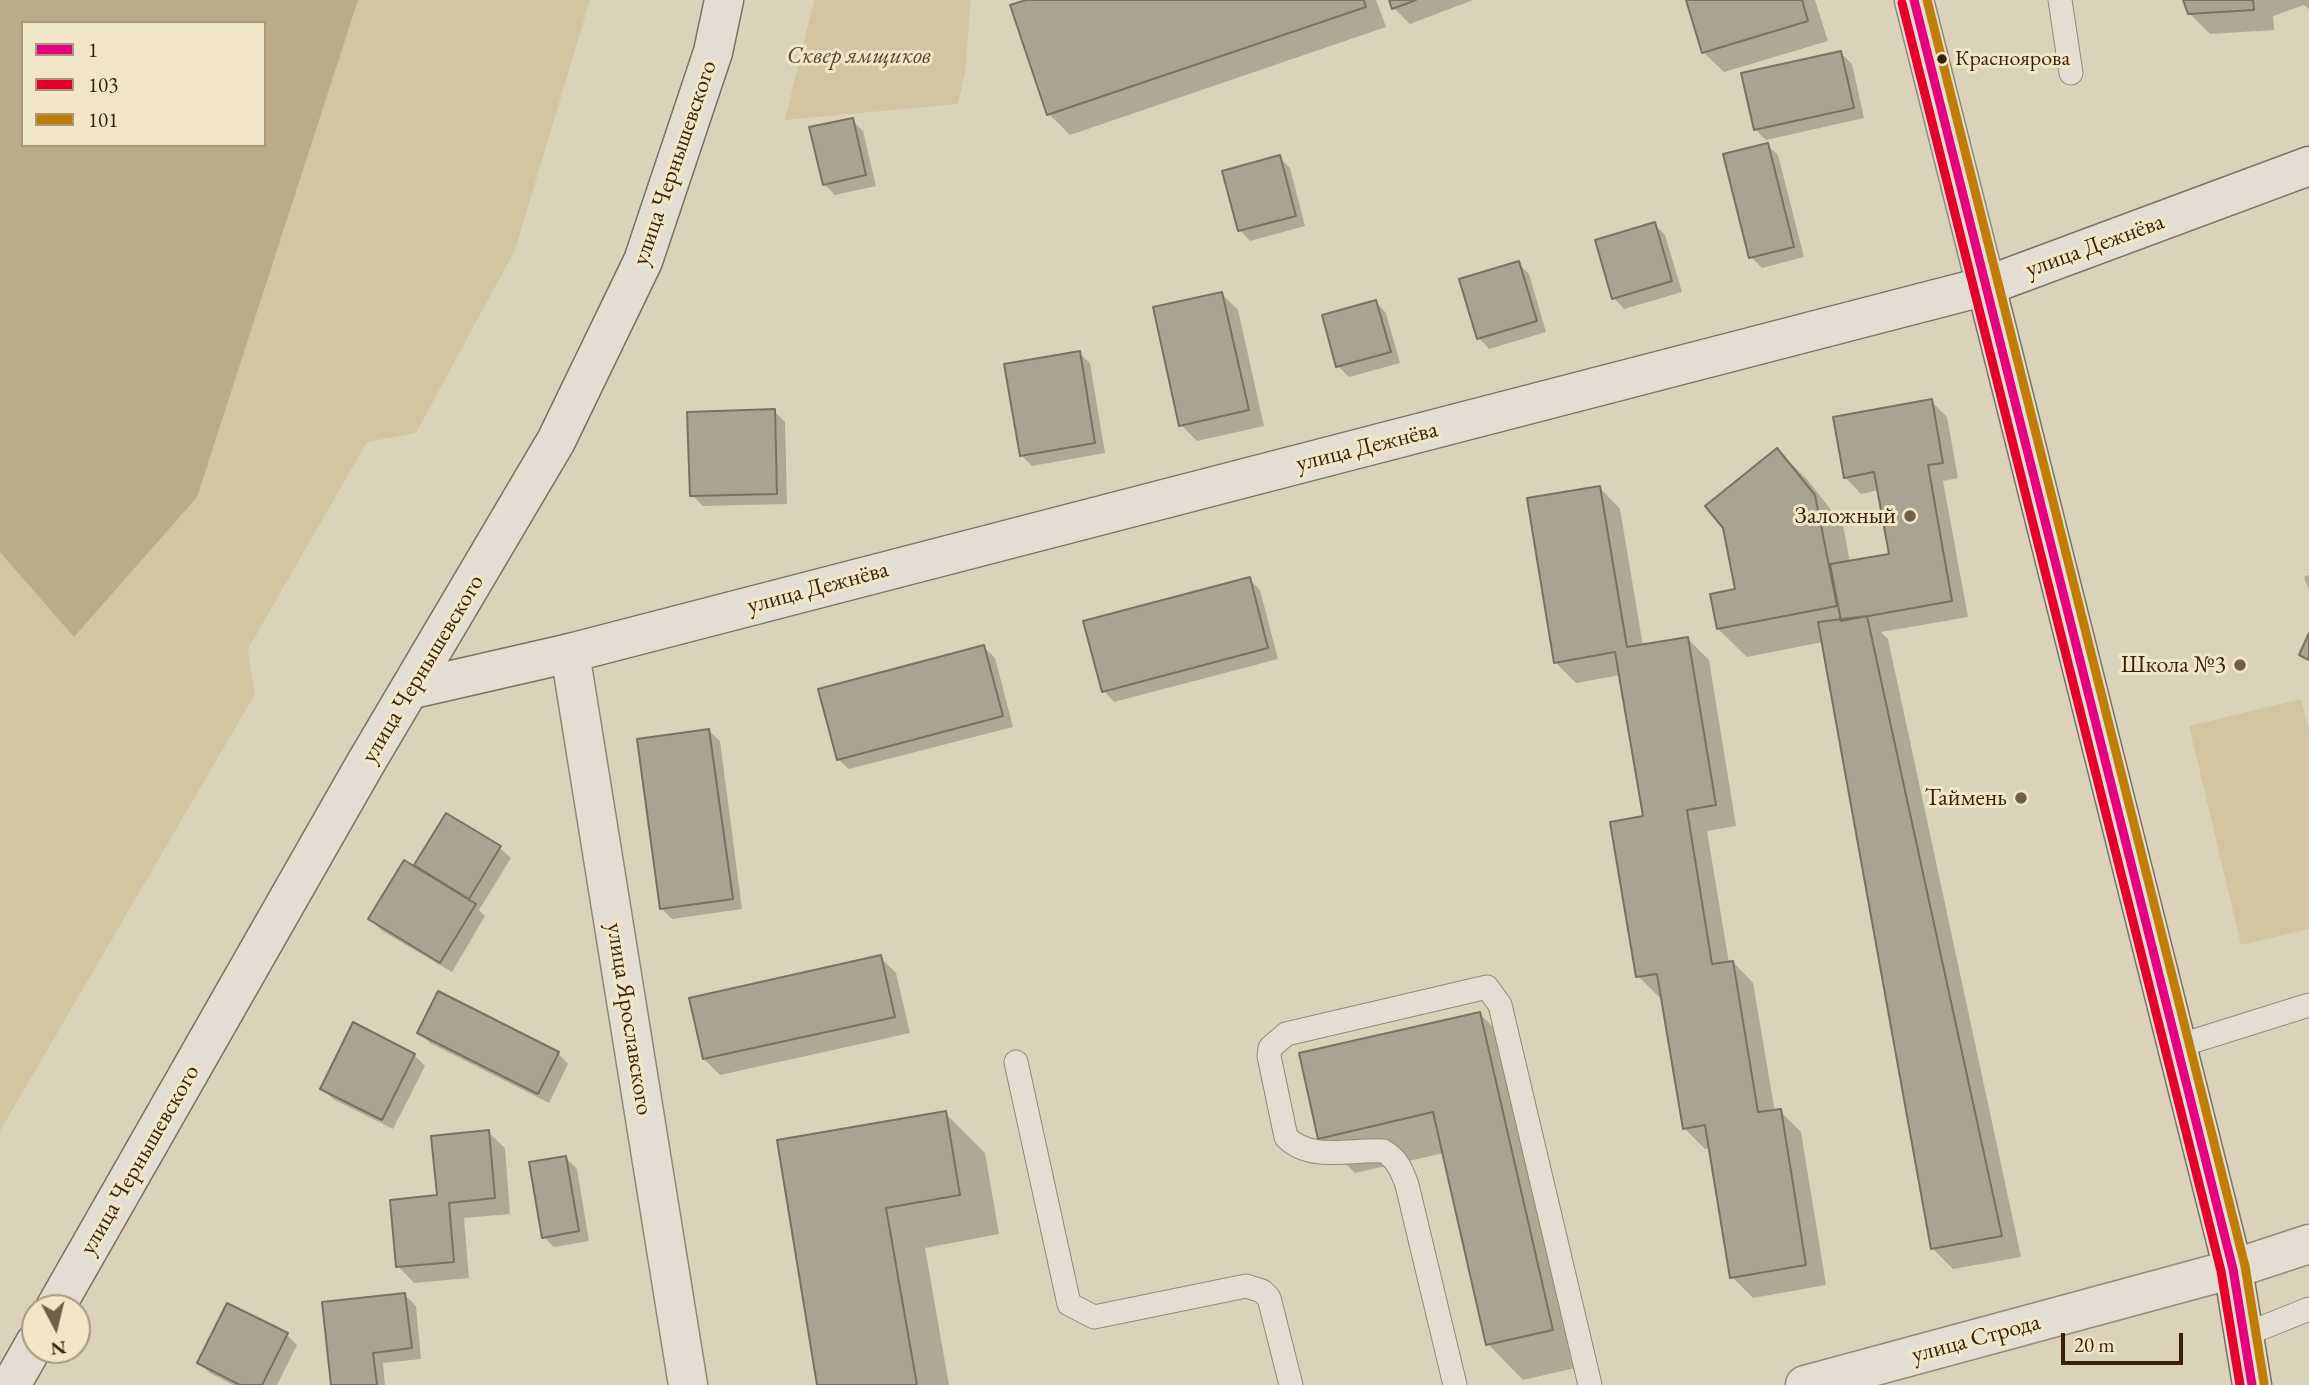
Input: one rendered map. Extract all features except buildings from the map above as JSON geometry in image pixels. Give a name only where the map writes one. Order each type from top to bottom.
[{"type":"main road","name":"улица Чернышевского","points":[[63,1294],[364,766],[413,688],[556,441],[643,261],[713,52],[724,0]]},
{"type":"main road","points":[[1914,0],[2053,562],[2233,1269],[2252,1385]]},
{"type":"main road","name":"улица Дежнёва","points":[[413,688],[570,653],[1986,286],[2309,166]]},
{"type":"main road","name":"улица Ярославского","points":[[570,653],[688,1385]]},
{"type":"main road","name":"улица Строда","points":[[1805,1385],[2233,1269],[2309,1244]]},
{"type":"main road","points":[[11,1385],[23,1364]]},
{"type":"lane","points":[[2060,0],[2071,73]]},
{"type":"lane","points":[[1455,1385],[1407,1185],[1399,1166],[1383,1151],[1314,1152],[1295,1147],[1286,1137],[1269,1056],[1270,1048],[1286,1034],[1487,987],[1500,1005],[1590,1385]]},
{"type":"lane","points":[[2178,1046],[2309,1005]]},
{"type":"lane","points":[[1016,1062],[1069,1304],[1094,1317],[1246,1286],[1262,1291],[1269,1298],[1291,1385]]},
{"type":"lane","points":[[2244,1335],[2309,1309]]},
{"type":"green space","points":[[0,0],[590,0],[515,250],[416,433],[367,442],[248,649],[255,694],[0,1131]]},
{"type":"green space","name":"Сквер ямщиков","points":[[814,0],[971,0],[965,73],[958,104],[785,120]]},
{"type":"green space","points":[[2301,699],[2309,731],[2309,929],[2241,945],[2189,726]]},
{"type":"shaded area","points":[[0,0],[358,0],[197,497],[74,637],[0,552]]},
{"type":"transit line","name":"1","points":[[1914,0],[2233,1269],[2252,1385]]},
{"type":"transit line","name":"101","points":[[1927,0],[2245,1266],[2264,1383]]},
{"type":"transit line","name":"103","points":[[1902,3],[2221,1271],[2240,1385]]},
{"type":"place","name":"Красноярова","points":[[1942,59]]},
{"type":"place","name":"Заложный","points":[[1910,516]]},
{"type":"place","name":"Школа №3","points":[[2240,665]]},
{"type":"place","name":"Таймень","points":[[2021,798]]}]
